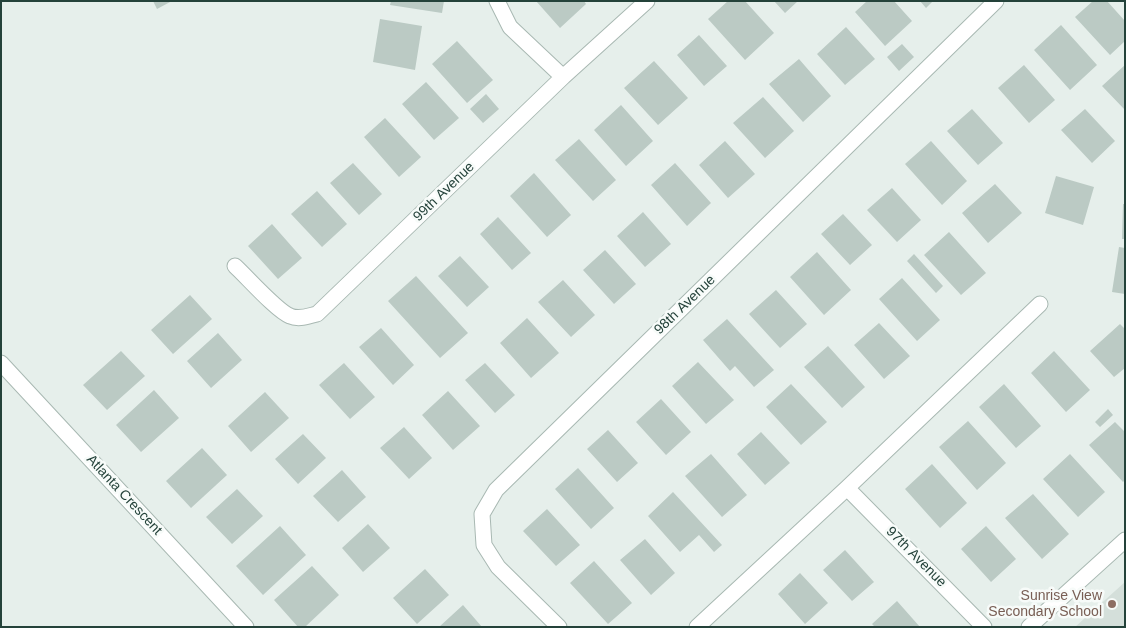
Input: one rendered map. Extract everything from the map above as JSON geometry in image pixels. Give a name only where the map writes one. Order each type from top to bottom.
[{"type":"street","points":[[497,1],[510,27],[563,77]]},
{"type":"street","name":"99th Avenue","points":[[235,266],[289,316],[300,318],[317,314],[563,77],[647,1]]},
{"type":"street","name":"98th Avenue","points":[[559,627],[498,567],[484,545],[482,514],[496,490],[996,1]]},
{"type":"street","points":[[697,627],[847,488],[1040,304]]},
{"type":"street","name":"Atlanta Crescent","points":[[1,363],[246,627]]},
{"type":"street","name":"97th Avenue","points":[[847,488],[984,627]]},
{"type":"street","points":[[1029,627],[1125,540]]},
{"type":"shaded area","name":"Sunrise View Secondary School","points":[[1125,582],[1125,627],[1075,627]]},
{"type":"building","points":[[153,1],[172,1],[157,9]]},
{"type":"building","points":[[391,1],[444,1],[442,13],[390,5]]},
{"type":"building","points":[[536,1],[584,1],[586,4],[560,28]]},
{"type":"building","points":[[728,1],[745,1],[774,33],[745,60],[708,19]]},
{"type":"building","points":[[774,1],[798,1],[785,13]]},
{"type":"building","points":[[867,1],[894,1],[912,21],[885,46],[855,12]]},
{"type":"building","points":[[920,1],[933,1],[926,8]]},
{"type":"building","points":[[1093,1],[1107,1],[1125,21],[1125,41],[1110,55],[1075,17]]},
{"type":"building","points":[[380,19],[422,26],[415,70],[373,62]]},
{"type":"building","points":[[1061,25],[1097,65],[1070,90],[1034,50]]},
{"type":"building","points":[[846,27],[875,59],[845,85],[817,54]]},
{"type":"building","points":[[699,35],[727,66],[704,86],[677,55]]},
{"type":"building","points":[[457,41],[493,80],[467,103],[432,64]]},
{"type":"building","points":[[902,44],[914,57],[899,71],[887,57]]},
{"type":"building","points":[[799,59],[831,96],[803,122],[769,84]]},
{"type":"building","points":[[654,61],[688,98],[658,125],[624,88]]},
{"type":"building","points":[[1024,65],[1055,100],[1029,123],[998,88]]},
{"type":"building","points":[[1125,65],[1125,110],[1102,86]]},
{"type":"building","points":[[426,82],[459,118],[434,140],[402,104]]},
{"type":"building","points":[[486,94],[499,109],[483,123],[470,109]]},
{"type":"building","points":[[763,97],[794,131],[765,158],[733,123]]},
{"type":"building","points":[[621,105],[653,141],[626,166],[594,130]]},
{"type":"building","points":[[972,109],[1003,143],[978,165],[947,131]]},
{"type":"building","points":[[1085,109],[1115,141],[1092,163],[1061,130]]},
{"type":"building","points":[[385,118],[421,157],[399,177],[364,137]]},
{"type":"building","points":[[579,139],[616,180],[593,201],[555,160]]},
{"type":"building","points":[[725,141],[755,174],[728,198],[699,165]]},
{"type":"building","points":[[931,141],[967,181],[942,205],[905,164]]},
{"type":"building","points":[[353,163],[382,194],[359,215],[330,183]]},
{"type":"building","points":[[675,163],[711,203],[687,226],[651,185]]},
{"type":"building","points":[[534,173],[571,215],[547,237],[510,196]]},
{"type":"building","points":[[1056,176],[1094,187],[1083,225],[1045,213]]},
{"type":"building","points":[[995,184],[1022,213],[988,243],[962,213]]},
{"type":"building","points":[[892,188],[921,220],[897,242],[867,210]]},
{"type":"building","points":[[317,191],[347,224],[322,247],[291,214]]},
{"type":"building","points":[[1123,204],[1125,204],[1125,239],[1122,239]]},
{"type":"building","points":[[643,212],[671,244],[645,267],[617,236]]},
{"type":"building","points":[[843,214],[872,245],[850,265],[821,234]]},
{"type":"building","points":[[498,217],[531,253],[512,270],[480,234]]},
{"type":"building","points":[[272,224],[302,258],[278,279],[248,246]]},
{"type":"building","points":[[949,232],[986,273],[961,295],[924,255]]},
{"type":"building","points":[[1119,247],[1125,248],[1125,294],[1112,292]]},
{"type":"building","points":[[605,250],[636,284],[614,304],[583,270]]},
{"type":"building","points":[[817,252],[851,290],[824,315],[790,277]]},
{"type":"building","points":[[914,254],[943,286],[936,293],[907,261]]},
{"type":"building","points":[[460,256],[489,287],[467,307],[438,276]]},
{"type":"building","points":[[416,276],[468,333],[440,358],[388,301]]},
{"type":"building","points":[[902,278],[940,320],[917,341],[879,299]]},
{"type":"building","points":[[563,280],[595,315],[571,337],[538,302]]},
{"type":"building","points":[[776,290],[807,324],[780,348],[749,314]]},
{"type":"building","points":[[190,295],[212,319],[173,354],[151,330]]},
{"type":"building","points":[[527,318],[559,353],[531,378],[500,343]]},
{"type":"building","points":[[727,319],[774,370],[754,387],[735,366],[730,371],[703,340]]},
{"type":"building","points":[[879,323],[910,356],[884,379],[854,345]]},
{"type":"building","points":[[1120,324],[1125,329],[1125,368],[1114,377],[1090,351]]},
{"type":"building","points":[[381,328],[414,365],[393,385],[359,347]]},
{"type":"building","points":[[218,333],[242,360],[211,388],[187,361]]},
{"type":"building","points":[[828,346],[865,387],[842,408],[804,367]]},
{"type":"building","points":[[121,351],[145,376],[107,410],[83,385]]},
{"type":"building","points":[[1054,351],[1090,390],[1066,412],[1031,373]]},
{"type":"building","points":[[698,362],[734,400],[706,424],[672,386]]},
{"type":"building","points":[[344,363],[375,397],[350,419],[319,385]]},
{"type":"building","points":[[485,363],[515,395],[495,413],[465,380]]},
{"type":"building","points":[[791,384],[827,422],[801,445],[766,407]]},
{"type":"building","points":[[1004,384],[1041,426],[1016,448],[979,407]]},
{"type":"building","points":[[154,390],[179,418],[141,452],[116,425]]},
{"type":"building","points":[[448,391],[480,426],[453,450],[422,415]]},
{"type":"building","points":[[265,392],[289,418],[251,452],[228,426]]},
{"type":"building","points":[[661,399],[691,432],[666,455],[636,422]]},
{"type":"building","points":[[1108,409],[1113,415],[1100,427],[1095,422]]},
{"type":"building","points":[[968,421],[1006,463],[977,490],[939,447]]},
{"type":"building","points":[[1115,422],[1125,432],[1125,480],[1123,482],[1089,445]]},
{"type":"building","points":[[404,427],[432,458],[409,479],[380,448]]},
{"type":"building","points":[[608,430],[638,463],[617,482],[587,449]]},
{"type":"building","points":[[761,432],[790,463],[765,485],[737,454]]},
{"type":"building","points":[[303,434],[326,458],[298,484],[275,459]]},
{"type":"building","points":[[202,448],[227,475],[191,508],[166,481]]},
{"type":"building","points":[[711,454],[747,495],[722,517],[685,476]]},
{"type":"building","points":[[1070,454],[1105,492],[1078,517],[1043,479]]},
{"type":"building","points":[[932,464],[967,503],[940,528],[905,489]]},
{"type":"building","points":[[578,468],[614,508],[591,529],[555,489]]},
{"type":"building","points":[[342,470],[366,497],[338,522],[313,496]]},
{"type":"building","points":[[237,489],[263,516],[232,544],[206,517]]},
{"type":"building","points":[[673,492],[722,545],[714,552],[699,535],[680,552],[648,516]]},
{"type":"building","points":[[1033,494],[1069,534],[1042,559],[1005,518]]},
{"type":"building","points":[[547,509],[580,545],[556,566],[523,531]]},
{"type":"building","points":[[368,524],[390,548],[363,572],[342,548]]},
{"type":"building","points":[[280,526],[306,555],[263,595],[236,566]]},
{"type":"building","points":[[986,526],[1016,559],[991,582],[961,549]]},
{"type":"building","points":[[645,539],[675,573],[651,595],[620,560]]},
{"type":"building","points":[[845,550],[874,582],[852,601],[823,570]]},
{"type":"building","points":[[594,561],[632,603],[608,624],[570,583]]},
{"type":"building","points":[[312,566],[339,595],[305,627],[298,627],[274,600]]},
{"type":"building","points":[[425,569],[449,595],[417,624],[393,598]]},
{"type":"building","points":[[800,573],[828,603],[805,624],[778,594]]},
{"type":"building","points":[[897,601],[920,627],[875,627],[872,624]]},
{"type":"building","points":[[463,605],[482,627],[439,627]]},
{"type":"place","name":"Sunrise View Secondary School","points":[[1112,604]]}]
